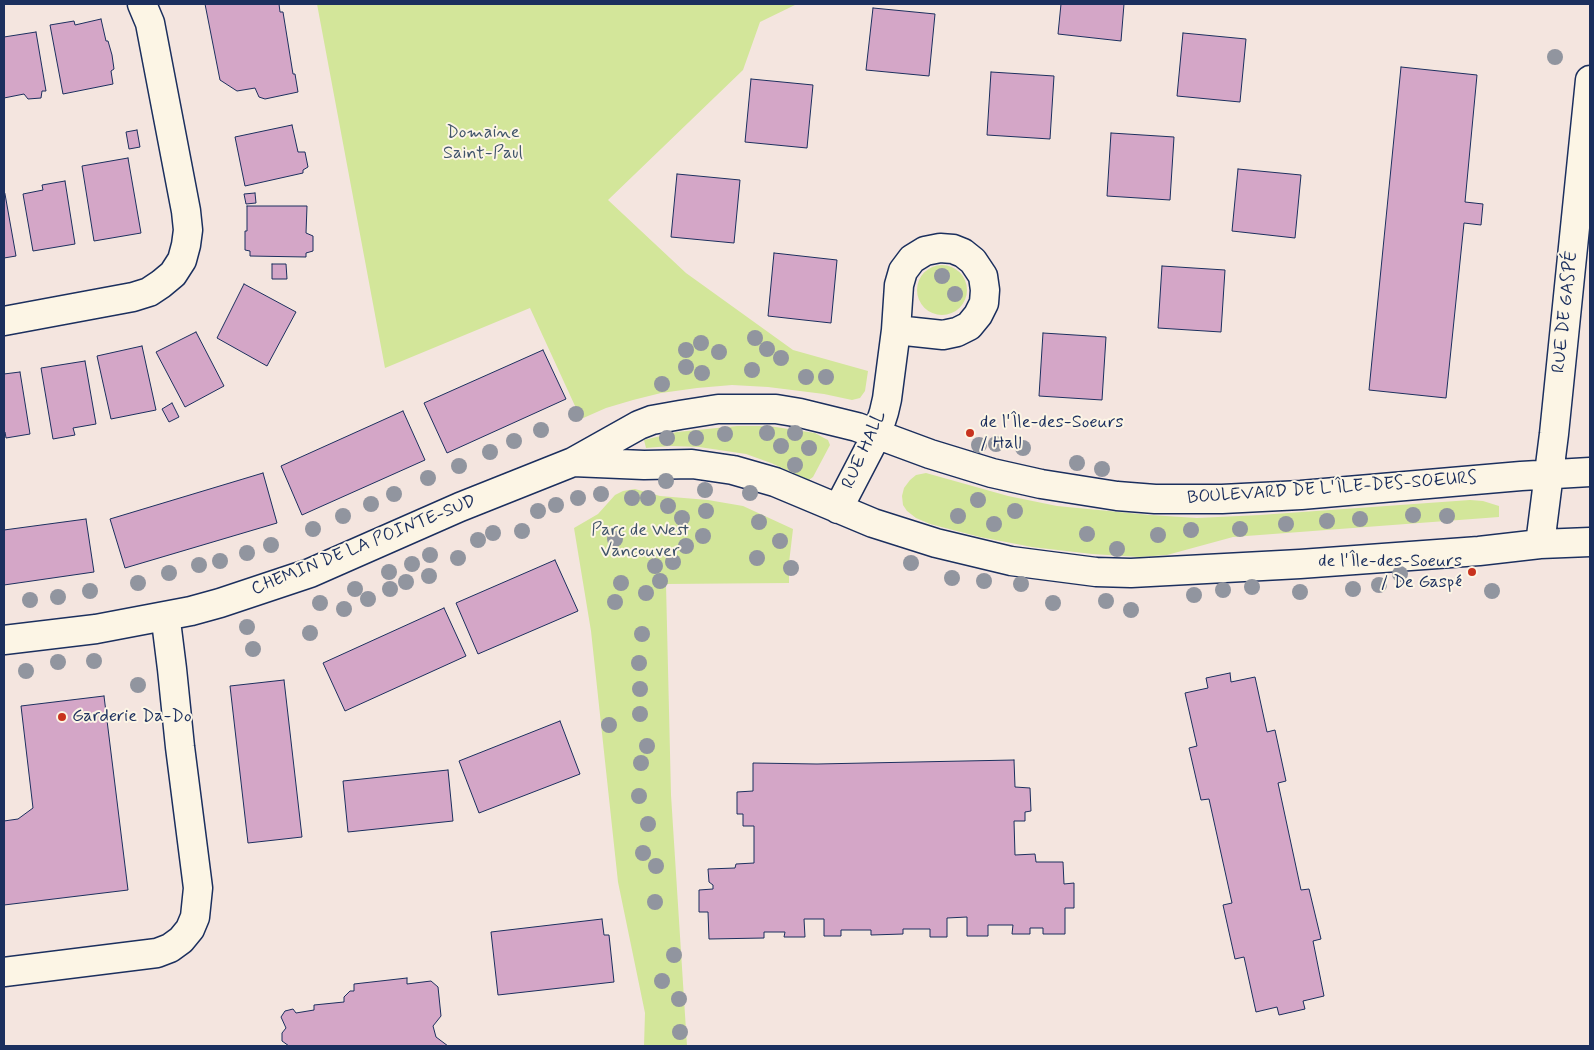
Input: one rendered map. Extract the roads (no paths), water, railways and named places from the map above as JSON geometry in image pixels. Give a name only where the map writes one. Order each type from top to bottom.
[{"type":"street","points":[[4,321],[133,298],[149,292],[173,274],[182,260],[188,230],[186,211],[150,23],[142,4]]},
{"type":"street","name":"RUE DE GASPÉ","points":[[1540,544],[1554,434],[1590,80]]},
{"type":"street","name":"RUE HALL","points":[[838,509],[877,434],[887,399],[896,330]]},
{"type":"street","name":"BOULEVARD DE L'ÎLE-DES-SOEURS","points":[[573,462],[638,424],[652,420],[718,409],[776,409],[818,417],[877,434],[930,454],[992,473],[1041,484],[1117,496],[1155,499],[1222,499],[1301,495],[1590,472]]},
{"type":"street","points":[[573,462],[644,465],[692,464],[733,470],[775,482],[872,523],[936,543],[1011,561],[1096,572],[1131,574],[1300,564],[1479,551],[1540,544],[1590,542]]},
{"type":"street","name":"CHEMIN DE LA POINTE-SUD","points":[[4,640],[96,629],[164,617],[220,603],[310,573],[469,503],[573,462]]},
{"type":"street","points":[[4,972],[158,953],[170,948],[181,940],[190,929],[195,917],[198,888],[167,628],[164,617]]},
{"type":"place","name":"de l'Île-des-Soeurs / Hall","points":[[970,433]]},
{"type":"place","name":"de l'Île-des-Soeurs / De Gaspé","points":[[1472,572]]},
{"type":"place","name":"Garderie Da-Do","points":[[62,717]]},
{"type":"park label","name":"Domaine Saint-Paul","points":[[483,143]]},
{"type":"park label","name":"Parc de West Vancouver","points":[[640,541]]}]
